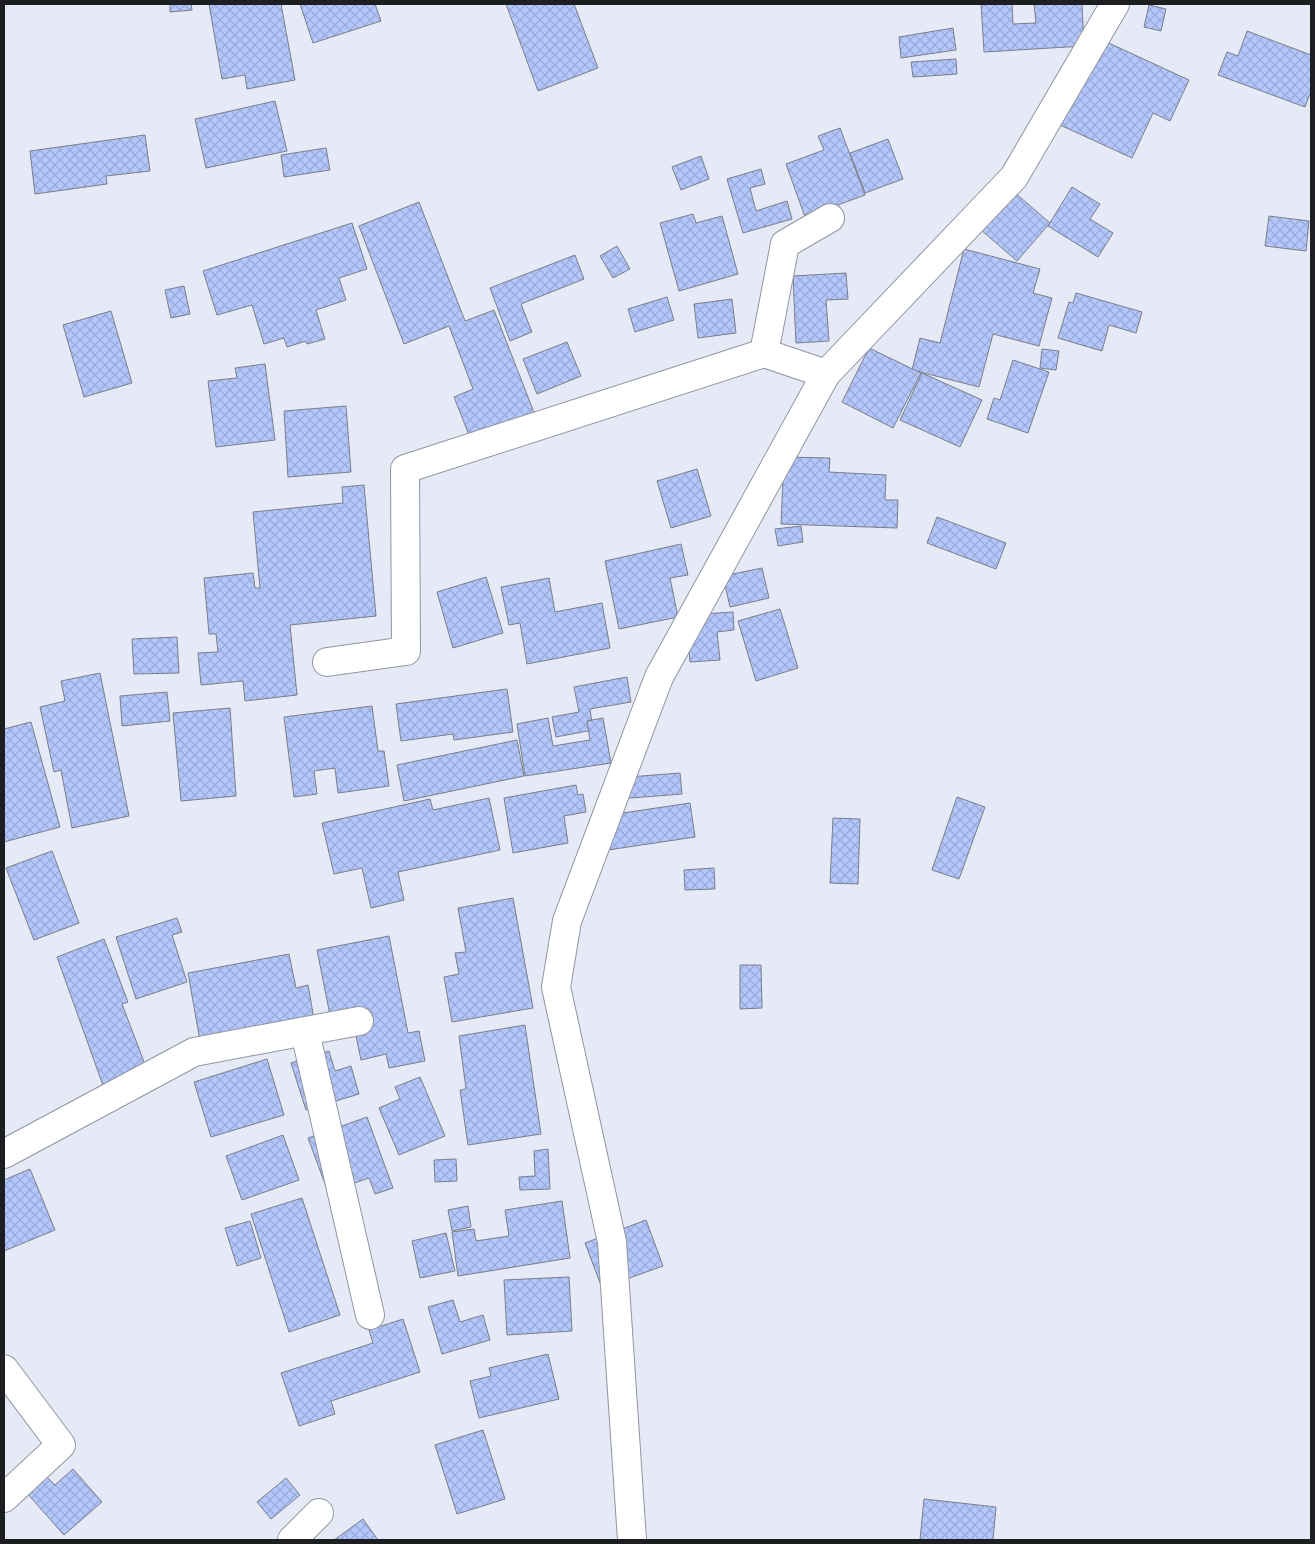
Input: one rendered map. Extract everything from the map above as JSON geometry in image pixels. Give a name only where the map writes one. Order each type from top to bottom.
[{"type":"street","points":[[632,1540],[612,1242],[556,986],[567,922],[659,677],[826,374],[1014,177],[1115,4]]},
{"type":"street","points":[[764,353],[786,244],[830,218]]},
{"type":"street","points":[[327,662],[406,651],[405,469],[764,353],[826,374]]},
{"type":"street","points":[[4,1154],[194,1052],[359,1021]]},
{"type":"street","points":[[304,1032],[370,1315]]},
{"type":"street","points":[[4,1369],[61,1445],[4,1498]]},
{"type":"street","points":[[292,1540],[319,1513]]},
{"type":"building","points":[[170,4],[191,4],[192,10],[170,12]]},
{"type":"building","points":[[209,4],[281,4],[295,80],[247,89],[245,75],[222,79]]},
{"type":"building","points":[[300,4],[375,4],[381,21],[313,43]]},
{"type":"building","points":[[506,4],[574,4],[598,68],[538,91]]},
{"type":"building","points":[[981,4],[1012,4],[1013,24],[1036,23],[1034,4],[1082,4],[1084,46],[984,52]]},
{"type":"building","points":[[1149,5],[1166,9],[1161,31],[1144,27]]},
{"type":"building","points":[[953,28],[956,50],[901,58],[899,37]]},
{"type":"building","points":[[1247,31],[1311,55],[1311,91],[1305,107],[1218,75],[1227,52],[1238,56]]},
{"type":"building","points":[[1100,39],[1189,80],[1170,121],[1153,113],[1132,158],[1060,125]]},
{"type":"building","points":[[956,59],[957,74],[913,77],[911,62]]},
{"type":"building","points":[[275,101],[287,151],[206,168],[195,119]]},
{"type":"building","points":[[840,128],[865,195],[805,217],[786,164],[824,150],[818,136]]},
{"type":"building","points":[[145,135],[150,171],[106,176],[107,184],[35,194],[30,151]]},
{"type":"building","points":[[888,139],[903,179],[865,193],[850,153]]},
{"type":"building","points":[[326,148],[330,170],[284,177],[281,155]]},
{"type":"building","points":[[701,156],[709,179],[681,190],[672,167]]},
{"type":"building","points":[[761,169],[765,184],[750,188],[756,211],[787,201],[792,219],[743,233],[727,179]]},
{"type":"building","points":[[1072,187],[1100,204],[1090,219],[1113,233],[1098,257],[1048,226]]},
{"type":"building","points":[[1014,192],[1050,223],[1017,261],[981,230]]},
{"type":"building","points":[[419,202],[465,321],[494,310],[542,433],[478,458],[454,397],[473,389],[449,326],[404,344],[359,226]]},
{"type":"building","points":[[693,214],[696,223],[722,216],[738,274],[679,291],[660,223]]},
{"type":"building","points":[[1269,216],[1309,221],[1306,251],[1265,246]]},
{"type":"building","points":[[352,223],[367,269],[339,278],[346,300],[316,310],[325,339],[307,344],[306,341],[287,347],[284,338],[264,344],[252,305],[217,315],[203,271]]},
{"type":"building","points":[[617,246],[630,269],[613,278],[600,256]]},
{"type":"building","points":[[964,249],[1040,269],[1033,293],[1052,298],[1039,346],[993,334],[979,387],[912,370],[920,338],[940,343]]},
{"type":"building","points":[[575,255],[584,279],[521,304],[532,332],[510,341],[490,288]]},
{"type":"building","points":[[846,273],[848,299],[826,300],[829,341],[796,343],[793,276]]},
{"type":"building","points":[[184,286],[190,314],[171,318],[165,290]]},
{"type":"building","points":[[1076,293],[1142,312],[1136,333],[1109,325],[1102,351],[1058,338],[1069,302],[1073,303]]},
{"type":"building","points":[[667,297],[674,320],[635,332],[628,309]]},
{"type":"building","points":[[732,299],[736,333],[698,338],[694,304]]},
{"type":"building","points":[[111,311],[132,383],[84,397],[63,325]]},
{"type":"building","points":[[567,342],[581,376],[537,394],[523,359]]},
{"type":"building","points":[[869,348],[921,373],[893,428],[842,402]]},
{"type":"building","points":[[1042,349],[1059,351],[1056,370],[1040,368]]},
{"type":"building","points":[[1013,360],[1049,372],[1028,433],[987,419],[994,398],[1000,400]]},
{"type":"building","points":[[265,364],[275,440],[216,447],[208,381],[237,378],[235,368]]},
{"type":"building","points":[[922,373],[982,400],[960,447],[900,420]]},
{"type":"building","points":[[346,406],[351,472],[288,477],[284,411]]},
{"type":"building","points":[[784,457],[830,458],[829,472],[886,475],[885,500],[898,500],[897,528],[781,524]]},
{"type":"building","points":[[697,469],[711,516],[671,528],[657,481]]},
{"type":"building","points":[[364,485],[376,616],[290,625],[297,695],[245,701],[243,681],[201,685],[198,653],[218,652],[216,634],[209,634],[204,578],[253,573],[255,588],[260,588],[253,512],[343,503],[342,487]]},
{"type":"building","points":[[937,517],[1006,543],[996,569],[927,543]]},
{"type":"building","points":[[801,526],[803,542],[778,546],[775,529]]},
{"type":"building","points":[[681,544],[688,575],[670,578],[678,617],[619,629],[605,561]]},
{"type":"building","points":[[762,568],[769,598],[730,607],[723,576]]},
{"type":"building","points":[[486,577],[503,633],[453,648],[437,592]]},
{"type":"building","points":[[549,578],[555,612],[602,603],[610,648],[527,664],[520,623],[509,625],[501,587]]},
{"type":"building","points":[[780,609],[798,668],[756,681],[738,621]]},
{"type":"building","points":[[733,612],[734,630],[717,632],[720,660],[690,662],[686,615]]},
{"type":"building","points":[[177,637],[179,673],[134,674],[132,639]]},
{"type":"building","points":[[100,673],[129,816],[72,828],[61,770],[54,772],[40,707],[65,701],[61,681]]},
{"type":"building","points":[[627,677],[631,702],[590,709],[593,730],[556,737],[552,717],[579,712],[574,687]]},
{"type":"building","points":[[507,689],[513,732],[454,740],[453,734],[401,741],[396,704]]},
{"type":"building","points":[[167,692],[170,721],[122,726],[120,696]]},
{"type":"building","points":[[372,706],[378,751],[384,751],[389,786],[338,793],[335,768],[314,771],[317,794],[294,797],[284,717]]},
{"type":"building","points":[[230,708],[236,796],[181,801],[173,713]]},
{"type":"building","points":[[548,718],[553,746],[590,740],[587,721],[603,718],[611,763],[525,776],[517,724]]},
{"type":"building","points":[[31,722],[60,827],[4,842],[4,729]]},
{"type":"building","points":[[517,740],[524,776],[404,801],[397,765]]},
{"type":"building","points":[[680,773],[682,794],[618,799],[616,778]]},
{"type":"building","points":[[576,785],[578,795],[583,794],[586,812],[564,816],[568,843],[513,853],[504,798]]},
{"type":"building","points":[[957,797],[985,807],[959,879],[932,870]]},
{"type":"building","points":[[489,798],[500,850],[398,872],[404,900],[371,908],[362,868],[334,874],[322,823],[430,799],[433,810]]},
{"type":"building","points":[[690,803],[695,837],[608,850],[603,816]]},
{"type":"building","points":[[833,818],[860,819],[858,884],[830,883]]},
{"type":"building","points":[[52,851],[79,923],[34,940],[6,868]]},
{"type":"building","points":[[714,868],[715,889],[685,890],[684,870]]},
{"type":"building","points":[[513,898],[533,1008],[452,1022],[444,977],[459,974],[455,953],[466,952],[458,908]]},
{"type":"building","points":[[177,918],[182,932],[172,935],[187,982],[136,999],[116,937]]},
{"type":"building","points":[[389,936],[408,1033],[419,1031],[425,1061],[389,1068],[386,1054],[361,1060],[355,1031],[334,1035],[317,950]]},
{"type":"building","points":[[104,939],[128,1002],[122,1004],[149,1075],[105,1091],[57,957]]},
{"type":"building","points":[[289,954],[296,988],[308,985],[316,1030],[202,1052],[188,973]]},
{"type":"building","points":[[740,965],[761,965],[762,1008],[740,1009]]},
{"type":"building","points":[[525,1025],[541,1134],[468,1145],[460,1090],[466,1089],[459,1036]]},
{"type":"building","points":[[329,1051],[335,1071],[351,1066],[359,1094],[306,1110],[291,1063]]},
{"type":"building","points":[[267,1059],[284,1115],[211,1137],[194,1082]]},
{"type":"building","points":[[420,1077],[445,1136],[399,1155],[379,1108],[400,1099],[395,1087]]},
{"type":"building","points":[[367,1117],[393,1188],[375,1194],[369,1178],[328,1192],[308,1138]]},
{"type":"building","points":[[283,1135],[299,1180],[242,1200],[226,1156]]},
{"type":"building","points":[[548,1149],[550,1189],[520,1190],[519,1177],[535,1176],[534,1151]]},
{"type":"building","points":[[456,1159],[457,1181],[435,1182],[434,1160]]},
{"type":"building","points":[[30,1169],[55,1230],[4,1251],[4,1180]]},
{"type":"building","points":[[302,1198],[340,1315],[289,1332],[251,1214]]},
{"type":"building","points":[[562,1201],[570,1258],[458,1276],[452,1232],[474,1229],[476,1241],[509,1236],[505,1210]]},
{"type":"building","points":[[468,1206],[471,1227],[452,1231],[448,1210]]},
{"type":"building","points":[[646,1220],[663,1266],[602,1288],[585,1243]]},
{"type":"building","points":[[250,1221],[261,1258],[237,1266],[225,1228]]},
{"type":"building","points":[[446,1233],[455,1271],[420,1278],[412,1241]]},
{"type":"building","points":[[569,1277],[572,1331],[507,1335],[504,1280]]},
{"type":"building","points":[[453,1300],[460,1322],[483,1315],[490,1340],[442,1354],[428,1307]]},
{"type":"building","points":[[403,1319],[420,1372],[331,1401],[335,1414],[299,1426],[281,1373],[373,1343],[369,1330]]},
{"type":"building","points":[[548,1354],[559,1399],[479,1418],[470,1381],[491,1376],[489,1368]]},
{"type":"building","points":[[483,1430],[505,1499],[457,1514],[435,1445]]},
{"type":"building","points":[[73,1469],[102,1502],[64,1535],[26,1492],[45,1475],[55,1485]]},
{"type":"building","points":[[286,1478],[300,1495],[271,1519],[257,1502]]},
{"type":"building","points":[[924,1499],[996,1507],[993,1540],[920,1540]]},
{"type":"building","points":[[363,1519],[378,1540],[334,1540]]}]
